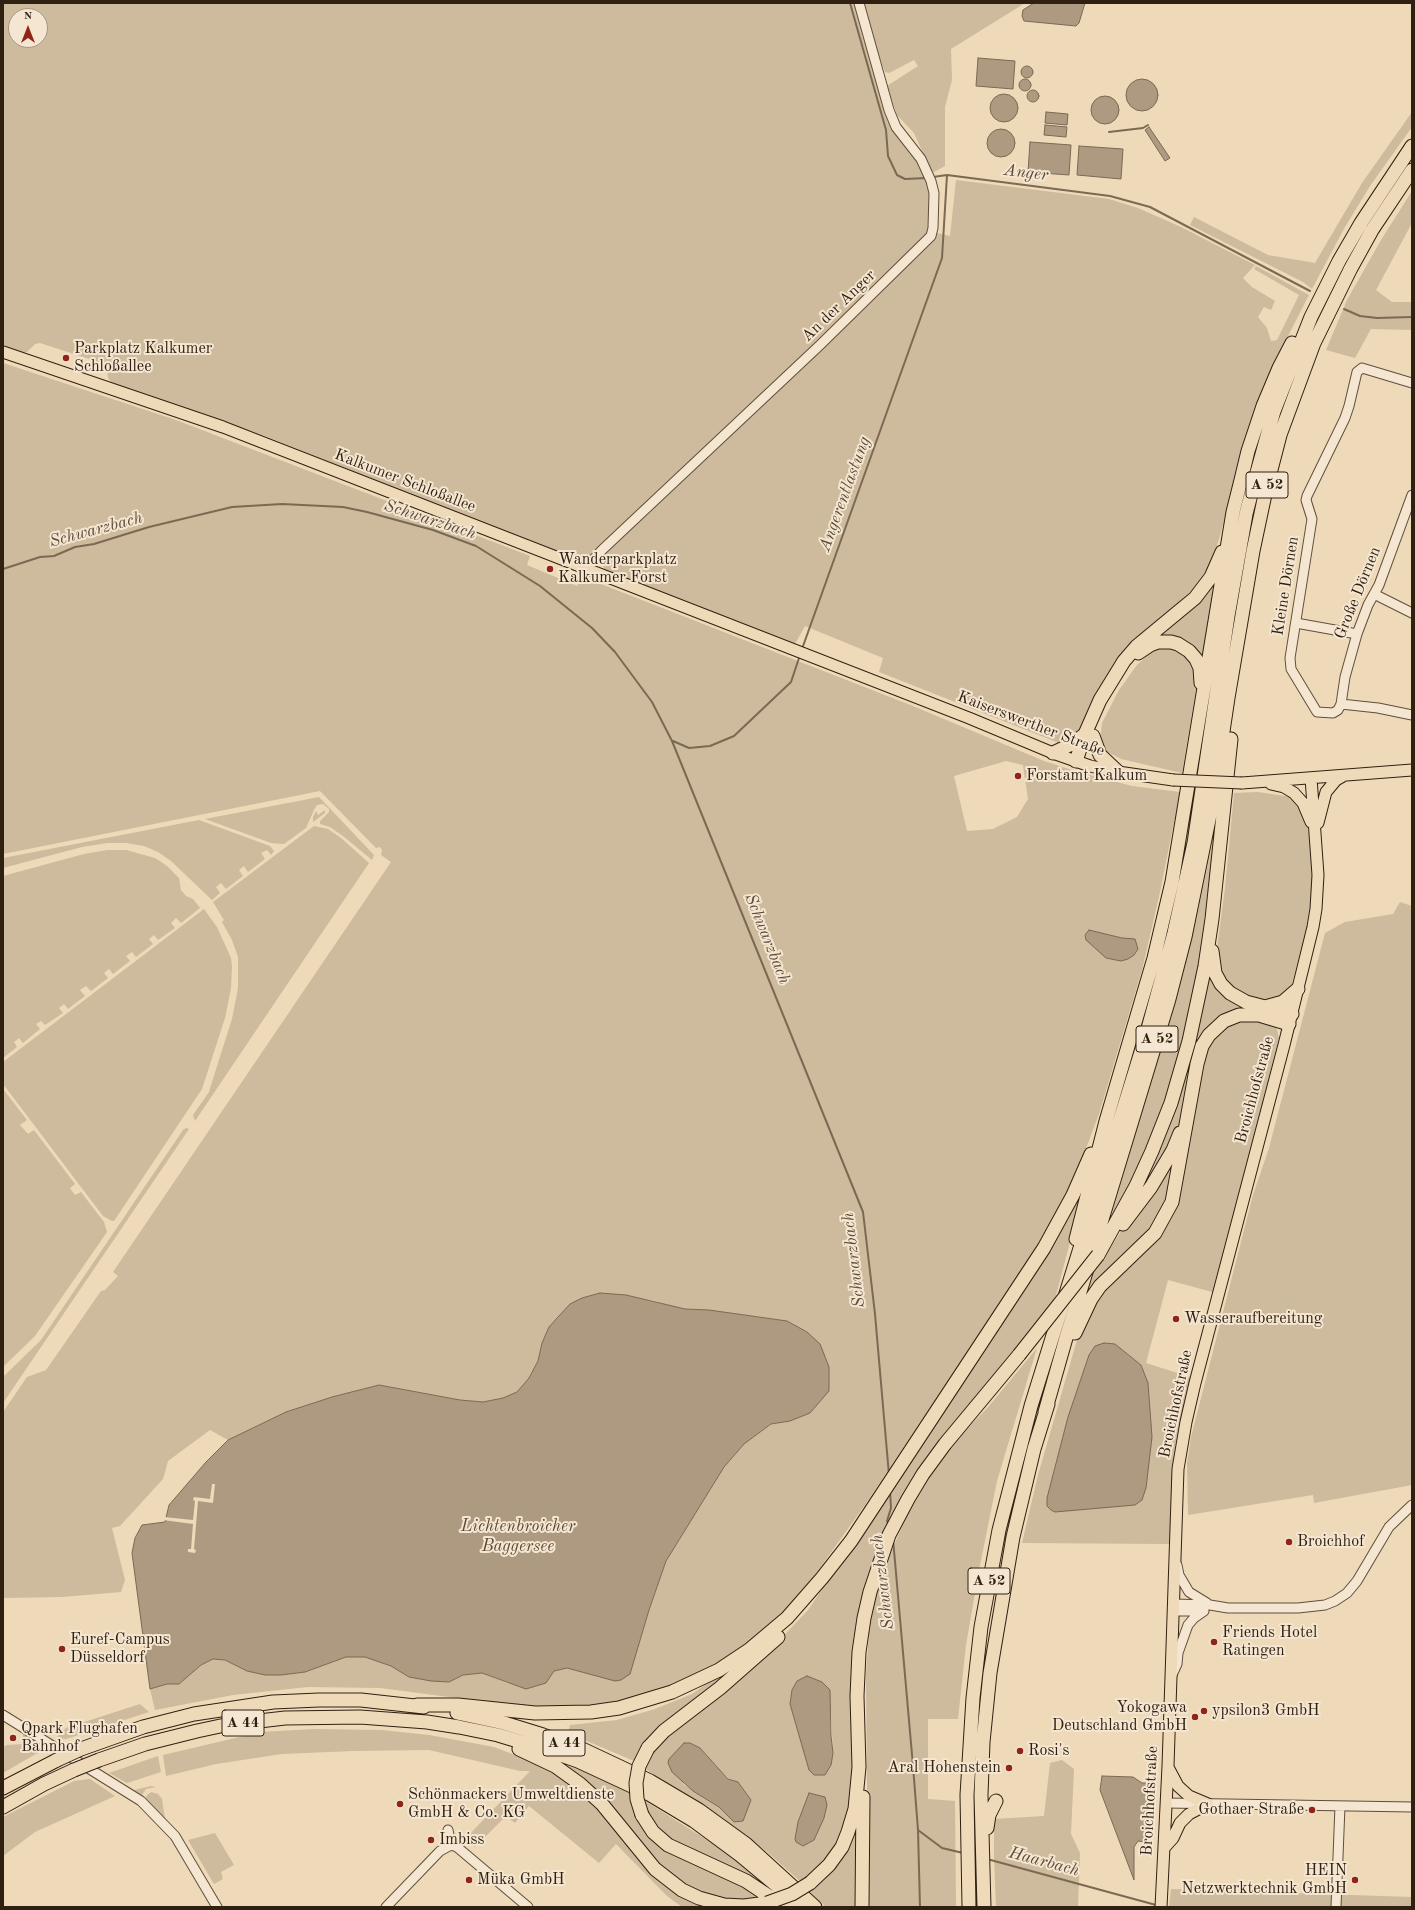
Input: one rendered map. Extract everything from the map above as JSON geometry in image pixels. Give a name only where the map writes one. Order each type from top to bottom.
[{"type":"highway","name":"A 52","points":[[969,1907],[967,1847],[970,1743],[973,1698],[981,1627],[990,1578],[1010,1485],[1031,1406],[1158,993],[1174,933],[1194,843],[1228,616],[1246,514],[1274,411],[1310,317],[1339,261],[1361,223],[1412,146]]},
{"type":"highway","name":"A 52","points":[[984,1907],[984,1846],[981,1795],[983,1742],[990,1673],[1014,1530],[1034,1449],[1066,1338],[1169,999],[1185,937],[1212,805],[1263,500],[1280,435],[1314,343],[1351,268],[1372,230],[1412,170]]},
{"type":"highway","points":[[1080,762],[1106,689],[1124,661],[1137,646],[1195,598],[1207,583],[1218,562],[1233,512],[1248,451],[1263,406],[1289,349],[1298,333],[1310,317]]},
{"type":"highway","points":[[1058,1322],[1062,1294],[1106,1121],[1154,958],[1176,863],[1233,512]]},
{"type":"highway","points":[[1053,753],[1089,735],[1126,666],[1137,654],[1150,645],[1158,642],[1171,642],[1178,644],[1189,651],[1196,659],[1201,680],[1200,714]]},
{"type":"highway","name":"A 52","points":[[1212,919],[1238,680],[1236,658]]},
{"type":"highway","points":[[1089,735],[1100,755],[1118,772]]},
{"type":"highway","points":[[1176,863],[1204,778]]},
{"type":"highway","points":[[1212,919],[1213,964],[1218,979],[1225,989],[1235,997],[1265,1007],[1290,1019]]},
{"type":"highway","points":[[1098,1255],[1136,1186],[1171,1103],[1189,1041],[1199,999],[1212,919]]},
{"type":"highway","points":[[1265,1007],[1283,1002],[1298,989]]},
{"type":"highway","points":[[1045,1412],[1070,1344],[1091,1299],[1109,1275],[1155,1233],[1164,1219],[1176,1189],[1190,1103],[1202,1046],[1219,1024],[1234,1016],[1246,1014],[1290,1019]]},
{"type":"highway","points":[[391,1719],[418,1727],[484,1739],[530,1753],[555,1766],[580,1784],[602,1804],[655,1869],[677,1887],[699,1898],[724,1905],[744,1906],[767,1903],[792,1894],[810,1883],[834,1859],[848,1832],[856,1802],[859,1767],[857,1696],[859,1652],[864,1618],[870,1592],[890,1535],[897,1520],[923,1474],[945,1444],[1019,1355],[1151,1187],[1173,1150],[1190,1103]]},
{"type":"highway","points":[[417,1705],[444,1704],[535,1713],[564,1714],[619,1708],[649,1700],[699,1680],[749,1650],[788,1618],[851,1541],[1044,1248],[1073,1195],[1106,1121]]},
{"type":"highway","points":[[785,1907],[746,1881],[668,1845],[653,1832],[642,1815],[637,1799],[636,1783],[639,1766],[648,1748],[664,1731],[756,1657],[791,1624],[808,1603],[822,1578]]},
{"type":"highway","name":"A 44","points":[[3,1788],[81,1749],[115,1736],[194,1714],[250,1705],[319,1700],[361,1700],[417,1705],[485,1719],[543,1735],[580,1748],[650,1781],[699,1810],[746,1844],[815,1907]]},
{"type":"highway","name":"A 44","points":[[3,1807],[44,1784],[99,1760],[170,1737],[226,1725],[305,1717],[360,1717],[443,1724],[498,1735],[548,1751],[610,1775],[649,1794],[694,1821],[740,1854],[776,1885],[798,1907]]},
{"type":"highway","points":[[859,1767],[864,1788],[862,1907]]},
{"type":"highway","points":[[984,1846],[989,1815],[996,1801]]},
{"type":"main road","name":"Kalkumer Schloßallee","points":[[3,352],[223,427],[792,650]]},
{"type":"main road","name":"Kaiserswerther Straße","points":[[792,650],[962,715],[1053,753],[1118,772],[1173,780],[1242,783],[1412,770]]},
{"type":"main road","points":[[1315,834],[1326,792],[1336,780],[1343,776]]},
{"type":"main road","name":"Broichhofstraße","points":[[1161,1903],[1165,1847],[1172,1675],[1178,1469],[1186,1422],[1298,989],[1316,909],[1318,875],[1311,778]]},
{"type":"main road","points":[[1263,782],[1284,787],[1294,793],[1303,803],[1315,834]]},
{"type":"main road","points":[[1168,1766],[1178,1786],[1189,1796],[1208,1804]]},
{"type":"main road","points":[[1165,1847],[1173,1838],[1180,1823],[1189,1814],[1208,1804]]},
{"type":"street","name":"An der Anger","points":[[586,568],[602,550],[820,345],[931,236],[933,228],[934,193],[921,159],[896,127],[889,110],[859,3]]},
{"type":"street","name":"Kleine Dörnen","points":[[1341,704],[1338,710],[1333,712],[1317,712],[1291,669],[1290,658],[1312,519],[1306,500],[1345,418],[1356,372],[1362,368],[1412,383]]},
{"type":"street","name":"Große Dörnen","points":[[1341,704],[1345,677],[1357,634],[1412,495]]},
{"type":"street","points":[[1374,594],[1412,613]]},
{"type":"street","points":[[1296,622],[1357,634]]},
{"type":"street","points":[[1341,704],[1378,708],[1412,715]]},
{"type":"street","points":[[1173,1608],[1298,1608],[1325,1605],[1347,1593],[1357,1581],[1389,1527],[1412,1505]]},
{"type":"street","points":[[1175,1559],[1179,1575],[1185,1586],[1207,1608]]},
{"type":"street","points":[[1172,1675],[1177,1664],[1180,1647],[1188,1624],[1207,1608]]},
{"type":"street","points":[[3,1715],[141,1801],[174,1836],[217,1907]]},
{"type":"street","points":[[1166,1803],[1412,1807]]},
{"type":"street","points":[[1336,1907],[1340,1806]]},
{"type":"street","points":[[448,1830],[451,1845]]},
{"type":"street","points":[[386,1907],[440,1851],[451,1845],[457,1847],[528,1907]]},
{"type":"shaded area","points":[[3,3],[1025,3],[951,49],[952,80],[945,107],[945,166],[932,173],[914,133],[897,115],[887,86],[918,66],[914,60],[889,73],[885,72],[875,45],[893,129],[920,163],[930,185],[931,216],[928,231],[950,236],[956,180],[1109,199],[1138,208],[1181,227],[1255,265],[1243,278],[1252,287],[1275,301],[1271,310],[1264,307],[1258,317],[1267,328],[1271,341],[1277,340],[1299,295],[1254,269],[1256,266],[1309,295],[1289,334],[1255,413],[1242,449],[1212,562],[1192,590],[1121,655],[1082,729],[1071,738],[1059,743],[879,672],[883,658],[805,626],[795,644],[605,571],[602,562],[605,555],[598,551],[585,559],[574,559],[265,436],[113,384],[108,378],[107,367],[105,364],[40,343],[35,344],[27,352],[23,353],[3,347]]},
{"type":"shaded area","points":[[1412,112],[1412,127],[1370,186],[1345,227],[1312,289],[1303,282],[1190,225],[1194,217],[1268,255],[1315,263],[1362,183]]},
{"type":"shaded area","points":[[1412,191],[1412,223],[1376,290],[1392,302],[1412,302],[1412,330],[1371,329],[1355,358],[1326,350],[1347,300],[1381,240]]},
{"type":"shaded area","points":[[3,363],[176,420],[530,556],[527,565],[577,586],[583,577],[913,706],[1044,761],[1078,772],[1132,786],[1180,792],[1160,892],[1142,970],[1099,1114],[1079,1167],[1060,1208],[1018,1276],[865,1505],[814,1576],[790,1605],[769,1626],[721,1662],[695,1676],[667,1687],[616,1702],[587,1706],[526,1707],[380,1688],[308,1687],[233,1695],[155,1710],[150,1689],[167,1684],[179,1684],[201,1665],[213,1659],[225,1660],[247,1671],[265,1675],[281,1675],[305,1672],[346,1657],[365,1657],[388,1663],[409,1677],[449,1682],[463,1675],[482,1673],[507,1683],[546,1683],[554,1671],[561,1669],[567,1668],[589,1673],[649,1610],[666,1561],[724,1467],[744,1444],[772,1424],[790,1421],[807,1332],[787,1321],[709,1310],[670,1307],[655,1301],[620,1295],[570,1304],[549,1327],[542,1343],[538,1361],[529,1378],[517,1392],[503,1398],[483,1402],[460,1400],[379,1385],[332,1397],[286,1412],[228,1440],[210,1430],[168,1461],[163,1479],[120,1526],[112,1528],[125,1580],[121,1592],[62,1597],[3,1598],[3,1412],[27,1377],[46,1370],[101,1291],[105,1290],[118,1276],[113,1272],[391,862],[381,855],[382,850],[380,847],[376,848],[320,791],[3,854]],"holes":[[[1006,761],[1023,765],[1028,799],[1017,817],[993,829],[967,831],[954,776]]]},
{"type":"shaded area","points":[[1218,570],[1204,671],[1196,654],[1150,642]]},
{"type":"shaded area","points":[[1162,648],[1175,649],[1186,655],[1193,666],[1197,683],[1182,773],[1121,759],[1104,750],[1100,741],[1102,723],[1119,690],[1137,665],[1151,652]]},
{"type":"shaded area","points":[[1258,792],[1292,797],[1299,805],[1307,823],[1314,888],[1311,915],[1291,987],[1286,994],[1267,1003],[1238,995],[1220,974],[1216,955],[1225,888],[1234,793]]},
{"type":"shaded area","points":[[319,797],[374,855],[372,860],[330,827],[320,824],[320,821],[329,812],[329,809],[323,804],[317,805],[306,828],[284,844],[271,843],[205,819]]},
{"type":"shaded area","points":[[1220,808],[1203,951],[1176,1072],[1147,1152],[1110,1220],[1175,1001],[1195,925]]},
{"type":"shaded area","points":[[325,810],[325,813],[313,822],[313,817],[316,811],[318,815]]},
{"type":"shaded area","points":[[199,820],[270,846],[274,851],[271,855],[267,850],[261,853],[265,859],[248,872],[244,866],[239,870],[243,876],[226,889],[221,883],[216,887],[220,893],[212,900],[171,861],[158,852],[144,846],[126,843],[107,843],[82,847],[3,868],[3,858]]},
{"type":"shaded area","points":[[314,826],[328,829],[341,838],[369,863],[195,1121],[193,1115],[209,1092],[232,1019],[238,988],[238,957],[232,940],[222,922],[224,920],[213,902]]},
{"type":"shaded area","points":[[107,850],[126,850],[155,858],[167,866],[179,878],[181,890],[186,896],[193,899],[200,908],[181,923],[176,918],[171,923],[175,928],[158,940],[154,935],[149,939],[153,944],[136,957],[132,952],[126,956],[130,961],[113,974],[109,969],[104,973],[108,978],[91,991],[86,986],[80,990],[85,996],[68,1009],[64,1004],[59,1008],[63,1013],[45,1025],[41,1021],[36,1024],[40,1029],[23,1043],[19,1038],[14,1042],[17,1047],[3,1058],[3,876],[84,854]]},
{"type":"shaded area","points":[[1400,902],[1412,906],[1412,1485],[1314,1503],[1313,1495],[1188,1515],[1187,1463],[1191,1437],[1253,1195],[1269,1148],[1325,933],[1345,922],[1393,914]]},
{"type":"shaded area","points":[[204,909],[217,927],[231,958],[231,988],[225,1018],[202,1089],[114,1221],[112,1221],[103,1216],[3,1084],[3,1062]]},
{"type":"shaded area","points":[[1211,966],[1250,1006],[1213,1024],[1175,1139],[1137,1200],[1165,1137],[1181,1092],[1196,1041]]},
{"type":"shaded area","points":[[1251,1018],[1276,1026],[1279,1038],[1216,1293],[1168,1280],[1146,1363],[1193,1378],[1175,1461],[1170,1544],[1022,1543],[1038,1475],[1077,1340],[1090,1311],[1103,1289],[1154,1239],[1193,1118],[1207,1044],[1225,1024]],"holes":[[[1115,1344],[1141,1365],[1089,1355]]]},
{"type":"shaded area","points":[[3,1089],[27,1120],[20,1125],[28,1134],[34,1130],[75,1184],[70,1188],[75,1195],[81,1192],[104,1222],[107,1232],[35,1336],[3,1367]]},
{"type":"shaded area","points":[[186,1128],[189,1129],[3,1403],[3,1377],[41,1340],[183,1130]]},
{"type":"shaded area","points":[[1181,1140],[1163,1217],[1084,1306],[1093,1274]]},
{"type":"shaded area","points":[[1088,1174],[1055,1299],[941,1441],[872,1566],[853,1794],[842,1835],[823,1865],[801,1882],[766,1851],[724,1819],[645,1768],[651,1750],[770,1650],[808,1610],[848,1551]],"holes":[[[797,1681],[831,1710],[833,1753],[806,1755],[790,1704],[792,1690]],[[700,1748],[729,1779],[738,1782],[751,1800],[734,1822],[719,1807],[683,1784]]]},
{"type":"shaded area","points":[[1037,1348],[997,1481],[966,1645],[958,1719],[928,1719],[928,1799],[955,1801],[956,1907],[868,1907],[866,1673],[870,1619],[883,1571],[907,1515],[927,1480],[949,1448],[989,1406]]},
{"type":"shaded area","points":[[760,1646],[644,1744],[634,1761],[568,1733],[570,1725],[617,1720],[655,1709],[692,1694]]},
{"type":"shaded area","points":[[140,1704],[149,1712],[66,1739],[56,1738],[66,1728]]},
{"type":"shaded area","points":[[314,1729],[381,1730],[429,1735],[494,1747],[533,1762],[549,1770],[575,1787],[598,1810],[660,1882],[679,1897],[700,1907],[682,1907],[667,1896],[616,1844],[599,1863],[529,1806],[515,1823],[506,1816],[475,1847],[466,1838],[530,1771],[520,1771],[429,1750],[353,1751],[282,1754],[216,1764],[166,1776],[163,1755],[261,1732]]},
{"type":"shaded area","points":[[23,1733],[37,1741],[41,1751],[3,1773],[3,1747],[7,1745],[23,1744]]},
{"type":"shaded area","points":[[158,1756],[161,1772],[127,1783],[109,1773]]},
{"type":"shaded area","points":[[549,1757],[581,1769],[630,1791],[637,1816],[730,1879],[763,1897],[739,1900],[723,1899],[703,1895],[685,1886],[665,1872]]},
{"type":"shaded area","points":[[1062,1760],[1074,1769],[1071,1834],[1080,1853],[1078,1907],[996,1907],[994,1819],[1044,1816],[1050,1763]]},
{"type":"shaded area","points":[[90,1779],[115,1796],[35,1832],[3,1856],[3,1817],[74,1781]]},
{"type":"shaded area","points":[[151,1786],[156,1787],[146,1789],[140,1798],[130,1791]]},
{"type":"shaded area","points":[[151,1792],[158,1794],[162,1799],[165,1819],[145,1801],[147,1795]]},
{"type":"shaded area","points":[[642,1799],[715,1845],[780,1894],[774,1896],[686,1851],[653,1826]]},
{"type":"shaded area","points":[[858,1823],[860,1907],[826,1907],[810,1892],[820,1884],[839,1862],[849,1846]]},
{"type":"shaded area","points":[[215,1833],[234,1865],[221,1872],[223,1879],[214,1884],[188,1840]]},
{"type":"shaded area","points":[[1171,1889],[1412,1897],[1412,1907],[1169,1907]]},
{"type":"water","points":[[1034,3],[1085,3],[1079,23],[1076,26],[1024,21],[1022,16],[1023,10]]},
{"type":"water","points":[[978,58],[1015,61],[1013,89],[976,86]]},
{"type":"water","points":[[1025,66],[1029,66],[1033,72],[1029,78],[1025,78],[1021,74],[1021,70]]},
{"type":"water","points":[[1023,79],[1027,79],[1031,85],[1027,91],[1023,91],[1019,87],[1019,83]]},
{"type":"water","points":[[1139,79],[1145,79],[1154,83],[1158,95],[1154,107],[1145,111],[1139,111],[1130,107],[1126,98],[1126,92],[1130,83]]},
{"type":"water","points":[[1031,90],[1035,90],[1039,96],[1035,102],[1031,102],[1027,98],[1027,94]]},
{"type":"water","points":[[1004,94],[1014,98],[1018,108],[1014,118],[1004,122],[994,118],[990,108],[994,98]]},
{"type":"water","points":[[1105,96],[1115,100],[1119,110],[1115,120],[1105,124],[1095,120],[1091,110],[1095,100]]},
{"type":"water","points":[[1046,112],[1068,114],[1067,125],[1045,123]]},
{"type":"water","points":[[1045,125],[1067,127],[1066,137],[1044,135]]},
{"type":"water","points":[[1149,127],[1170,158],[1165,161],[1145,130]]},
{"type":"water","points":[[1001,129],[1011,133],[1015,143],[1011,153],[1001,157],[991,153],[987,143],[991,133]]},
{"type":"water","points":[[1030,142],[1071,145],[1069,175],[1028,172]]},
{"type":"water","points":[[1079,146],[1123,149],[1121,179],[1077,175]]},
{"type":"water","points":[[1089,930],[1122,938],[1135,939],[1138,949],[1134,955],[1121,961],[1106,958],[1086,940],[1085,935]]},
{"type":"water","name":"Lichtenbroicher Baggersee","points":[[600,1293],[626,1295],[685,1309],[709,1310],[787,1321],[807,1332],[820,1344],[829,1367],[829,1391],[810,1413],[790,1421],[771,1424],[744,1444],[724,1467],[666,1561],[649,1610],[630,1674],[621,1680],[615,1681],[567,1668],[554,1671],[546,1683],[526,1689],[482,1673],[463,1675],[449,1682],[431,1681],[409,1677],[391,1666],[365,1657],[346,1657],[305,1672],[281,1675],[265,1675],[247,1671],[225,1660],[213,1659],[201,1665],[179,1684],[167,1684],[150,1689],[132,1553],[135,1538],[142,1525],[165,1522],[169,1505],[206,1462],[228,1440],[286,1412],[332,1397],[379,1385],[460,1400],[483,1402],[503,1398],[517,1392],[529,1378],[538,1361],[542,1343],[549,1327],[570,1304],[582,1298]]},
{"type":"water","points":[[1104,1343],[1115,1344],[1141,1365],[1148,1383],[1152,1437],[1146,1488],[1142,1500],[1135,1505],[1055,1512],[1047,1506],[1047,1498],[1068,1417],[1089,1355],[1095,1346]]},
{"type":"water","points":[[807,1676],[822,1682],[830,1690],[833,1753],[831,1765],[825,1775],[814,1775],[809,1770],[790,1704],[792,1690],[797,1681]]},
{"type":"water","points":[[684,1743],[690,1743],[700,1748],[728,1779],[738,1782],[751,1800],[743,1821],[734,1822],[719,1807],[693,1791],[672,1772],[668,1763],[669,1759]]},
{"type":"water","points":[[1102,1776],[1133,1777],[1142,1783],[1150,1783],[1150,1838],[1146,1842],[1138,1841],[1134,1847],[1134,1880],[1100,1790]]},
{"type":"water","points":[[809,1793],[825,1797],[827,1805],[824,1818],[814,1840],[803,1846],[796,1842],[795,1839],[798,1822]]},
{"type":"pier","points":[[212,1484],[215,1484],[213,1503],[198,1501],[194,1549],[196,1550],[195,1553],[188,1552],[188,1549],[191,1549],[193,1524],[163,1520],[164,1517],[193,1520],[194,1497],[210,1499]]},
{"type":"waterway","name":"Anger","points":[[850,3],[886,130],[888,156],[897,175],[905,179],[927,178]]},
{"type":"waterway","points":[[1109,132],[1143,128],[1148,125]]},
{"type":"waterway","name":"Anger","points":[[933,177],[947,175],[1110,196],[1150,207],[1310,291]]},
{"type":"waterway","name":"Angerentlastung","points":[[802,649],[942,258],[947,175]]},
{"type":"waterway","name":"Anger","points":[[1344,309],[1360,316],[1377,318],[1412,317]]},
{"type":"waterway","name":"Schwarzbach","points":[[3,569],[40,557],[54,556],[75,547],[94,544],[149,527],[232,507],[282,504],[343,507],[433,530],[476,546],[540,586],[592,628],[615,652],[652,702],[672,741],[863,1212],[875,1314],[889,1475]]},
{"type":"waterway","name":"Angerentlastung","points":[[673,741],[689,748],[710,746],[734,736],[791,682],[800,655]]},
{"type":"waterway","name":"Schwarzbach","points":[[889,1526],[887,1521],[891,1508],[890,1491]]},
{"type":"waterway","name":"Schwarzbach","points":[[893,1539],[918,1830],[920,1907]]},
{"type":"waterway","name":"Haarbach","points":[[918,1830],[942,1848],[963,1853]]},
{"type":"waterway","name":"Haarbach","points":[[987,1859],[1156,1905]]},
{"type":"place","name":"Parkplatz Kalkumer Schloßallee","points":[[66,358]]},
{"type":"place","name":"Wanderparkplatz Kalkumer Forst","points":[[550,569]]},
{"type":"place","name":"Forstamt Kalkum","points":[[1018,776]]},
{"type":"place","name":"Wasseraufbereitung","points":[[1176,1319]]},
{"type":"place","name":"Broichhof","points":[[1289,1542]]},
{"type":"place","name":"Friends Hotel Ratingen","points":[[1214,1642]]},
{"type":"place","name":"Euref-Campus Düsseldorf","points":[[62,1649]]},
{"type":"place","name":"ypsilon3 GmbH","points":[[1204,1711]]},
{"type":"place","name":"Yokogawa Deutschland GmbH","points":[[1195,1717]]},
{"type":"place","name":"Qpark Flughafen Bahnhof","points":[[13,1738]]},
{"type":"place","name":"Rosi's","points":[[1020,1751]]},
{"type":"place","name":"Aral Hohenstein","points":[[1009,1768]]},
{"type":"place","name":"Schönmackers Umweltdienste GmbH & Co. KG","points":[[400,1804]]},
{"type":"place","name":"Gothaer Straße","points":[[1312,1810]]},
{"type":"place","name":"Imbiss","points":[[431,1840]]},
{"type":"place","name":"Müka GmbH","points":[[469,1880]]},
{"type":"place","name":"HEIN Netzwerktechnik GmbH","points":[[1355,1880]]}]
